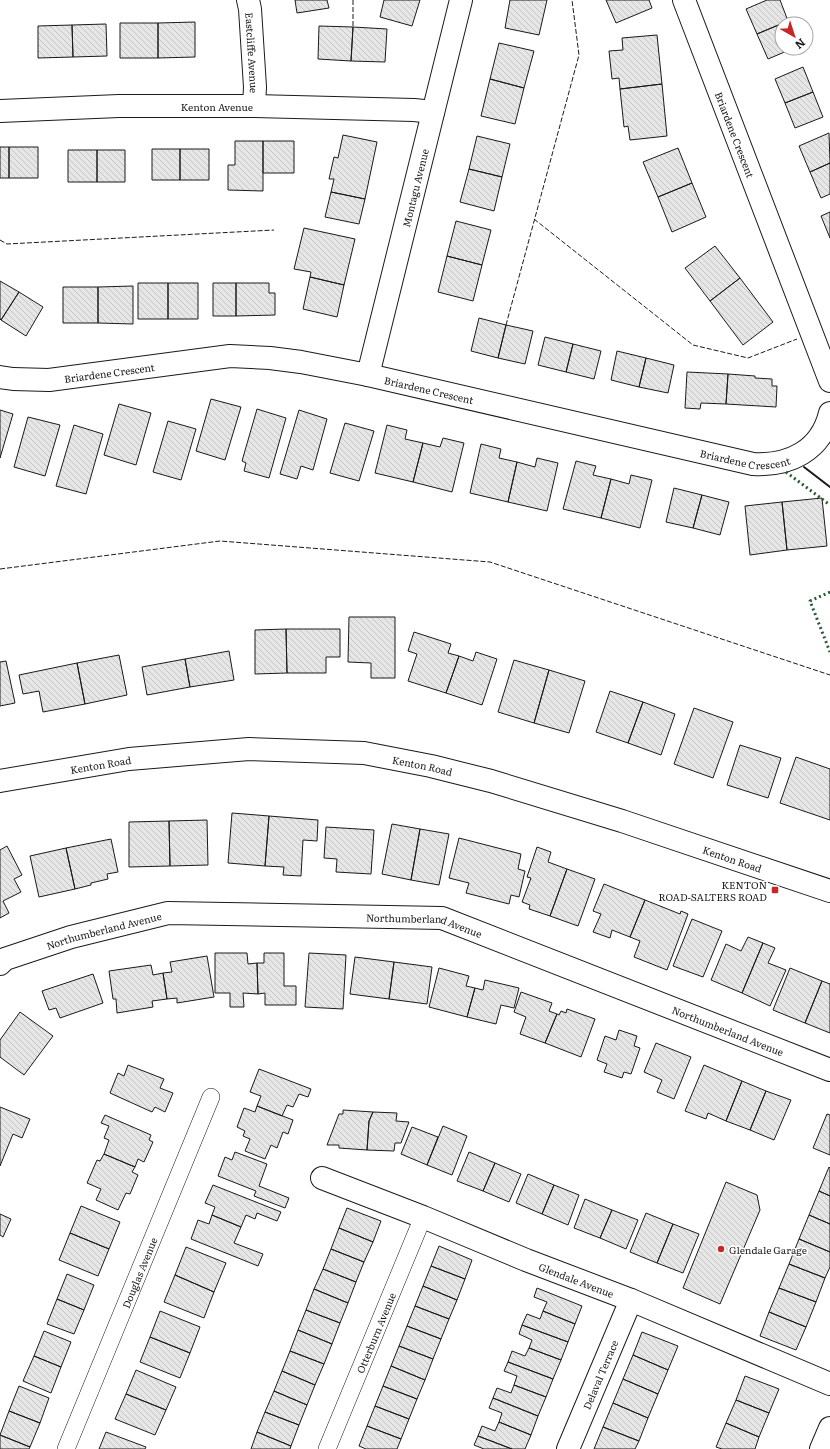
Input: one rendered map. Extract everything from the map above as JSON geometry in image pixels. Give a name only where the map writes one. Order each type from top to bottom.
[{"type":"street","name":"Eastcliffe Avenue","points":[[248,0],[251,17],[255,87],[254,106]]},
{"type":"street","name":"Montagu Avenue","points":[[368,375],[461,0]]},
{"type":"street","name":"Briardene Crescent","points":[[684,0],[830,381]]},
{"type":"street","name":"Kenton Avenue","points":[[0,111],[118,106],[254,106],[414,110],[433,112]]},
{"type":"street","name":"Briardene Crescent","points":[[0,377],[13,379],[50,380],[230,356],[270,358],[301,362],[368,375],[753,464],[779,463],[792,459],[804,452],[814,444],[822,432],[830,413]]},
{"type":"street","name":"Kenton Road","points":[[0,781],[129,759],[249,749],[364,753],[431,766],[491,781],[622,820],[830,891]]},
{"type":"street","name":"Northumberland Avenue","points":[[0,964],[5,959],[70,937],[168,913],[442,918],[830,1070]]},
{"type":"street","name":"Douglas Avenue","points":[[66,1449],[211,1097]]},
{"type":"street","name":"Glendale Avenue","points":[[322,1178],[423,1217],[526,1260],[631,1300],[830,1384]]},
{"type":"street","name":"Otterburn Avenue","points":[[327,1449],[423,1217]]},
{"type":"street","name":"Delaval Terrace","points":[[568,1449],[631,1300]]},
{"type":"street","points":[[821,1449],[830,1428]]},
{"type":"building","points":[[295,0],[327,0],[329,8],[297,13]]},
{"type":"building","points":[[384,0],[420,0],[412,26],[380,17]]},
{"type":"building","points":[[510,0],[547,0],[539,35],[505,28]]},
{"type":"building","points":[[606,0],[649,0],[652,8],[616,23]]},
{"type":"building","points":[[767,0],[780,0],[786,16],[774,16],[774,27],[757,34],[746,9]]},
{"type":"building","points":[[195,22],[195,57],[158,58],[158,23]]},
{"type":"building","points":[[120,23],[158,23],[158,58],[120,58]]},
{"type":"building","points":[[106,24],[107,56],[73,57],[72,25]]},
{"type":"building","points":[[72,25],[73,57],[38,58],[38,26]]},
{"type":"building","points":[[319,26],[353,27],[351,61],[318,59]]},
{"type":"building","points":[[353,27],[387,29],[385,62],[351,61]]},
{"type":"building","points":[[774,27],[775,56],[768,59],[757,34]]},
{"type":"building","points":[[657,35],[662,84],[620,89],[619,78],[612,79],[609,51],[623,50],[622,38]]},
{"type":"building","points":[[499,43],[534,51],[524,88],[490,79]]},
{"type":"building","points":[[803,67],[813,92],[785,103],[775,79]]},
{"type":"building","points":[[490,79],[524,88],[515,124],[481,116]]},
{"type":"building","points":[[662,84],[667,136],[630,140],[628,126],[624,127],[620,89]]},
{"type":"building","points":[[813,92],[823,117],[795,128],[785,103]]},
{"type":"building","points":[[829,133],[830,163],[810,172],[799,146]]},
{"type":"building","points":[[343,135],[377,142],[365,199],[331,192],[334,179],[329,179],[334,157],[338,158]]},
{"type":"building","points":[[477,136],[510,144],[502,177],[469,169]]},
{"type":"building","points":[[235,141],[263,141],[263,191],[228,190],[228,165],[235,165]]},
{"type":"building","points":[[263,141],[294,141],[294,173],[263,173]]},
{"type":"building","points":[[0,147],[9,147],[9,178],[0,178]]},
{"type":"building","points":[[9,147],[38,147],[38,178],[9,178]]},
{"type":"building","points":[[678,148],[692,183],[658,197],[643,162]]},
{"type":"building","points":[[152,149],[180,149],[180,180],[152,180]]},
{"type":"building","points":[[180,149],[209,149],[209,180],[180,180]]},
{"type":"building","points":[[68,150],[97,150],[97,182],[68,182]]},
{"type":"building","points":[[97,150],[125,150],[125,182],[97,182]]},
{"type":"building","points":[[830,163],[830,194],[821,198],[810,172]]},
{"type":"building","points":[[469,169],[502,177],[494,211],[460,202]]},
{"type":"building","points":[[692,183],[706,217],[672,232],[658,197]]},
{"type":"building","points":[[331,192],[365,199],[359,224],[325,217]]},
{"type":"building","points":[[830,212],[830,238],[821,216]]},
{"type":"building","points":[[456,221],[491,230],[482,265],[447,256]]},
{"type":"building","points":[[304,228],[355,239],[344,285],[310,277],[311,272],[294,269]]},
{"type":"building","points":[[715,246],[740,278],[710,301],[685,268]]},
{"type":"building","points":[[447,256],[482,265],[473,301],[438,292]]},
{"type":"building","points":[[310,277],[344,285],[337,317],[303,309]]},
{"type":"building","points":[[740,278],[773,322],[743,345],[710,301]]},
{"type":"building","points":[[0,281],[19,292],[1,320],[0,319]]},
{"type":"building","points":[[138,283],[168,283],[168,319],[138,319]]},
{"type":"building","points":[[168,283],[198,283],[198,319],[168,319]]},
{"type":"building","points":[[213,283],[236,283],[236,316],[213,316]]},
{"type":"building","points":[[236,283],[269,283],[269,293],[275,293],[275,315],[236,316]]},
{"type":"building","points":[[133,286],[133,324],[98,323],[98,287]]},
{"type":"building","points":[[63,287],[98,287],[98,323],[63,323]]},
{"type":"building","points":[[19,292],[43,307],[26,336],[1,320]]},
{"type":"building","points":[[479,318],[506,325],[498,358],[471,351]]},
{"type":"building","points":[[506,325],[533,331],[525,364],[498,358]]},
{"type":"building","points":[[545,337],[573,344],[566,372],[538,365]]},
{"type":"building","points":[[573,344],[601,351],[594,379],[566,372]]},
{"type":"building","points":[[617,351],[646,358],[639,387],[611,380]]},
{"type":"building","points":[[646,358],[674,365],[668,393],[639,387]]},
{"type":"building","points":[[687,372],[728,374],[726,404],[701,403],[700,409],[685,408]]},
{"type":"building","points":[[728,374],[772,379],[772,386],[777,386],[776,407],[726,404]]},
{"type":"building","points":[[211,399],[241,407],[225,460],[196,451]]},
{"type":"building","points":[[119,404],[151,413],[136,465],[104,455]]},
{"type":"building","points":[[257,409],[286,418],[269,478],[244,471],[246,463],[242,461]]},
{"type":"building","points":[[0,410],[13,414],[0,458]]},
{"type":"building","points":[[299,410],[327,419],[313,470],[301,466],[297,479],[280,474]]},
{"type":"building","points":[[28,417],[60,425],[45,476],[14,467]]},
{"type":"building","points":[[168,421],[196,429],[181,480],[153,472]]},
{"type":"building","points":[[345,423],[374,431],[359,481],[330,473]]},
{"type":"building","points":[[74,425],[103,434],[86,494],[56,486]]},
{"type":"building","points":[[387,425],[407,430],[405,439],[423,443],[413,482],[375,473]]},
{"type":"building","points":[[443,438],[464,443],[452,492],[413,482],[423,443],[440,447]]},
{"type":"building","points":[[481,444],[501,449],[499,458],[517,462],[508,502],[470,493]]},
{"type":"building","points":[[537,458],[558,463],[547,511],[508,502],[517,462],[535,467]]},
{"type":"building","points":[[576,461],[596,466],[593,475],[611,479],[601,518],[563,509]]},
{"type":"building","points":[[631,475],[652,480],[640,528],[601,518],[611,479],[629,484]]},
{"type":"building","points":[[674,488],[702,495],[693,528],[666,522]]},
{"type":"building","points":[[702,495],[729,502],[720,535],[693,528]]},
{"type":"building","points":[[822,498],[827,546],[787,550],[782,502]]},
{"type":"building","points":[[782,502],[787,550],[750,555],[745,506]]},
{"type":"building","points":[[349,617],[395,617],[395,678],[371,678],[371,663],[348,662]]},
{"type":"building","points":[[286,629],[340,629],[340,657],[326,657],[326,673],[287,673]]},
{"type":"building","points":[[286,629],[287,673],[255,674],[255,630]]},
{"type":"building","points":[[414,632],[451,644],[448,653],[459,656],[446,693],[408,681],[417,654],[408,651]]},
{"type":"building","points":[[229,651],[234,680],[190,687],[185,659]]},
{"type":"building","points":[[476,652],[497,659],[482,705],[446,693],[459,656],[473,661]]},
{"type":"building","points":[[119,655],[127,695],[85,704],[77,663]]},
{"type":"building","points":[[185,659],[190,687],[147,695],[142,667]]},
{"type":"building","points":[[514,660],[549,670],[534,723],[498,712]]},
{"type":"building","points":[[6,661],[15,703],[0,706],[0,662]]},
{"type":"building","points":[[77,663],[85,704],[43,712],[39,691],[23,694],[19,675]]},
{"type":"building","points":[[549,670],[585,681],[569,733],[534,723]]},
{"type":"building","points":[[610,691],[643,702],[628,743],[596,732]]},
{"type":"building","points":[[643,702],[675,714],[661,755],[628,743]]},
{"type":"building","points":[[694,708],[733,722],[713,778],[674,764]]},
{"type":"building","points":[[740,745],[781,758],[768,798],[727,785]]},
{"type":"building","points":[[796,757],[830,769],[830,820],[780,803]]},
{"type":"building","points":[[232,813],[269,816],[265,866],[228,863]]},
{"type":"building","points":[[269,816],[318,820],[317,841],[303,840],[301,876],[283,875],[284,867],[265,866]]},
{"type":"building","points":[[207,820],[208,865],[170,866],[169,821]]},
{"type":"building","points":[[169,821],[170,866],[129,867],[129,822]]},
{"type":"building","points":[[392,824],[420,829],[411,880],[382,874]]},
{"type":"building","points":[[326,827],[374,830],[371,874],[336,872],[337,859],[324,858]]},
{"type":"building","points":[[420,829],[449,834],[439,885],[411,880]]},
{"type":"building","points":[[459,838],[521,854],[518,869],[525,871],[519,897],[511,895],[509,904],[466,893],[469,883],[449,878]]},
{"type":"building","points":[[111,839],[118,872],[107,874],[108,879],[75,889],[66,848]]},
{"type":"building","points":[[7,846],[22,875],[14,879],[21,892],[3,901],[9,913],[0,918],[0,850]]},
{"type":"building","points":[[537,847],[551,852],[548,862],[567,869],[550,916],[529,909],[530,905],[522,902],[531,878],[527,877]]},
{"type":"building","points":[[66,848],[75,889],[39,897],[30,856]]},
{"type":"building","points":[[567,869],[595,879],[578,926],[550,916]]},
{"type":"building","points":[[604,884],[645,900],[630,937],[612,930],[610,938],[593,932],[601,914],[593,911]]},
{"type":"building","points":[[645,900],[680,914],[681,911],[688,914],[667,970],[634,957],[640,941],[630,937]]},
{"type":"building","points":[[692,919],[722,931],[703,977],[673,966]]},
{"type":"building","points":[[748,937],[763,943],[742,993],[711,980],[726,944],[741,951]]},
{"type":"building","points":[[763,943],[775,948],[768,963],[786,970],[770,1006],[742,993]]},
{"type":"building","points":[[215,953],[247,953],[248,964],[257,963],[258,994],[243,993],[244,1007],[230,1007],[230,993],[215,993]]},
{"type":"building","points":[[264,953],[284,953],[284,986],[296,986],[296,1005],[265,1005],[265,993],[258,994],[257,963],[264,963]]},
{"type":"building","points":[[309,953],[346,955],[343,1009],[305,1007]]},
{"type":"building","points":[[207,956],[214,997],[177,1003],[177,998],[167,999],[163,973],[172,972],[170,962]]},
{"type":"building","points":[[355,957],[394,962],[389,999],[350,994]]},
{"type":"building","points":[[394,962],[432,967],[427,1004],[389,999]]},
{"type":"building","points":[[151,965],[153,975],[163,973],[167,999],[152,1001],[153,1007],[117,1013],[116,999],[113,999],[109,971]]},
{"type":"building","points":[[439,968],[469,976],[466,986],[475,988],[467,1017],[429,1007]]},
{"type":"building","points":[[790,968],[822,981],[805,1023],[773,1010]]},
{"type":"building","points":[[93,974],[103,1003],[60,1018],[56,1008],[49,1010],[42,991]]},
{"type":"building","points":[[485,980],[519,988],[514,1008],[501,1005],[496,1024],[467,1017],[475,988],[483,990]]},
{"type":"building","points":[[822,981],[830,984],[830,1033],[805,1023]]},
{"type":"building","points":[[521,992],[552,1003],[549,1011],[557,1014],[545,1043],[520,1034],[526,1017],[514,1012]]},
{"type":"building","points":[[567,1009],[595,1019],[581,1057],[545,1043],[557,1014],[559,1015],[561,1011],[566,1013]]},
{"type":"building","points":[[20,1012],[53,1036],[24,1075],[0,1057],[0,1040]]},
{"type":"building","points":[[619,1030],[637,1036],[634,1046],[640,1048],[631,1074],[624,1072],[622,1078],[604,1072],[607,1064],[597,1060],[605,1036],[616,1040]]},
{"type":"building","points":[[656,1043],[691,1057],[674,1099],[657,1092],[662,1080],[644,1072]]},
{"type":"building","points":[[128,1065],[164,1079],[160,1088],[173,1093],[165,1112],[155,1107],[152,1112],[110,1093],[118,1073],[124,1076]]},
{"type":"building","points":[[704,1065],[742,1081],[726,1121],[708,1113],[706,1119],[685,1111]]},
{"type":"building","points":[[259,1069],[311,1089],[308,1097],[299,1094],[293,1107],[287,1105],[282,1116],[257,1106],[261,1096],[250,1092]]},
{"type":"building","points":[[742,1081],[766,1091],[750,1130],[726,1121]]},
{"type":"building","points":[[766,1091],[791,1100],[774,1140],[750,1130]]},
{"type":"building","points":[[257,1106],[293,1120],[288,1134],[283,1132],[277,1148],[271,1145],[265,1159],[245,1151],[250,1139],[243,1136],[245,1131],[237,1127],[244,1108],[255,1112]]},
{"type":"building","points":[[0,1107],[30,1119],[22,1138],[13,1134],[0,1166]]},
{"type":"building","points":[[343,1110],[373,1112],[369,1121],[367,1150],[339,1148],[339,1145],[327,1145],[339,1114],[343,1114]]},
{"type":"building","points":[[373,1112],[397,1113],[396,1121],[409,1122],[401,1143],[395,1143],[394,1151],[367,1150],[369,1121]]},
{"type":"building","points":[[827,1114],[830,1115],[830,1155],[813,1148]]},
{"type":"building","points":[[105,1115],[151,1135],[149,1140],[153,1142],[144,1162],[138,1159],[135,1167],[104,1154],[109,1140],[104,1138],[109,1126],[101,1123]]},
{"type":"building","points":[[443,1126],[467,1136],[452,1175],[427,1165]]},
{"type":"building","points":[[412,1127],[438,1137],[427,1165],[401,1154]]},
{"type":"building","points":[[235,1152],[267,1164],[259,1186],[289,1198],[285,1208],[254,1196],[256,1191],[218,1176],[225,1157],[232,1160]]},
{"type":"building","points":[[469,1152],[495,1163],[483,1191],[457,1181]]},
{"type":"building","points":[[104,1154],[135,1167],[132,1172],[138,1175],[130,1194],[126,1193],[118,1210],[96,1200],[101,1189],[87,1183],[97,1160],[100,1161]]},
{"type":"building","points":[[495,1163],[521,1174],[509,1202],[483,1191]]},
{"type":"building","points":[[829,1167],[830,1168],[830,1196],[819,1191]]},
{"type":"building","points":[[528,1174],[554,1185],[542,1214],[516,1203]]},
{"type":"building","name":"Glendale Garage","points":[[726,1182],[757,1195],[760,1210],[720,1304],[683,1288]]},
{"type":"building","points":[[213,1185],[281,1212],[277,1221],[257,1213],[255,1219],[246,1215],[241,1227],[212,1215],[215,1207],[205,1203]]},
{"type":"building","points":[[554,1185],[579,1195],[568,1225],[542,1214]]},
{"type":"building","points":[[819,1191],[830,1196],[830,1224],[809,1215]]},
{"type":"building","points":[[585,1199],[612,1210],[600,1238],[574,1228]]},
{"type":"building","points":[[81,1206],[120,1222],[109,1249],[70,1233]]},
{"type":"building","points":[[347,1208],[381,1221],[373,1242],[339,1228]]},
{"type":"building","points":[[612,1210],[638,1220],[626,1249],[600,1238]]},
{"type":"building","points":[[646,1213],[673,1224],[657,1263],[630,1252]]},
{"type":"building","points":[[0,1214],[11,1219],[3,1237],[0,1235]]},
{"type":"building","points":[[212,1215],[241,1227],[234,1243],[263,1254],[258,1266],[191,1239],[198,1220],[209,1224]]},
{"type":"building","points":[[809,1215],[830,1224],[830,1252],[799,1239]]},
{"type":"building","points":[[673,1224],[699,1234],[683,1273],[657,1263]]},
{"type":"building","points":[[339,1228],[373,1242],[364,1262],[331,1249]]},
{"type":"building","points":[[70,1233],[109,1249],[98,1276],[59,1260]]},
{"type":"building","points":[[799,1239],[830,1252],[830,1267],[825,1278],[789,1264]]},
{"type":"building","points":[[439,1246],[472,1260],[465,1279],[431,1266]]},
{"type":"building","points":[[186,1247],[226,1263],[214,1292],[175,1275]]},
{"type":"building","points":[[331,1249],[364,1262],[356,1282],[323,1269]]},
{"type":"building","points":[[789,1264],[825,1278],[816,1302],[779,1288]]},
{"type":"building","points":[[431,1266],[465,1279],[457,1300],[423,1286]]},
{"type":"building","points":[[323,1269],[356,1282],[348,1303],[314,1289]]},
{"type":"building","points":[[67,1274],[94,1285],[84,1310],[57,1299]]},
{"type":"building","points":[[175,1275],[214,1292],[204,1318],[164,1302]]},
{"type":"building","points":[[423,1286],[457,1300],[449,1319],[415,1306]]},
{"type":"building","points":[[537,1288],[582,1306],[575,1324],[543,1311],[547,1302],[534,1297]]},
{"type":"building","points":[[779,1288],[816,1302],[806,1327],[769,1312]]},
{"type":"building","points":[[314,1289],[348,1303],[340,1323],[306,1310]]},
{"type":"building","points":[[57,1299],[84,1310],[74,1334],[47,1324]]},
{"type":"building","points":[[415,1306],[449,1319],[441,1339],[407,1326]]},
{"type":"building","points":[[306,1310],[340,1323],[332,1344],[298,1330]]},
{"type":"building","points":[[160,1311],[200,1327],[190,1353],[150,1337]]},
{"type":"building","points":[[543,1311],[575,1324],[568,1342],[522,1325],[527,1314],[540,1319]]},
{"type":"building","points":[[769,1312],[806,1327],[796,1350],[760,1336]]},
{"type":"building","points":[[522,1325],[568,1342],[561,1360],[529,1348],[532,1340],[519,1334]]},
{"type":"building","points":[[407,1326],[441,1339],[433,1359],[399,1346]]},
{"type":"building","points":[[298,1330],[332,1344],[324,1364],[290,1351]]},
{"type":"building","points":[[44,1331],[71,1342],[61,1367],[34,1356]]},
{"type":"building","points":[[642,1332],[678,1346],[668,1370],[633,1355]]},
{"type":"building","points":[[150,1337],[190,1353],[180,1378],[140,1362]]},
{"type":"building","points":[[399,1346],[433,1359],[425,1380],[391,1366]]},
{"type":"building","points":[[529,1348],[561,1360],[553,1379],[508,1362],[512,1351],[525,1356]]},
{"type":"building","points":[[290,1351],[324,1364],[315,1385],[282,1371]]},
{"type":"building","points":[[633,1355],[668,1370],[658,1394],[623,1379]]},
{"type":"building","points":[[34,1356],[61,1367],[51,1393],[23,1381]]},
{"type":"building","points":[[508,1362],[553,1379],[546,1397],[514,1385],[517,1376],[504,1371]]},
{"type":"building","points":[[391,1366],[425,1380],[417,1399],[383,1386]]},
{"type":"building","points":[[136,1370],[176,1387],[166,1410],[126,1394]]},
{"type":"building","points":[[282,1371],[315,1385],[307,1405],[274,1391]]},
{"type":"building","points":[[745,1376],[779,1389],[769,1413],[736,1400]]},
{"type":"building","points":[[623,1379],[658,1394],[648,1418],[613,1403]]},
{"type":"building","points":[[514,1385],[546,1397],[538,1416],[493,1398],[497,1388],[511,1393]]},
{"type":"building","points":[[19,1386],[49,1398],[40,1423],[9,1411]]},
{"type":"building","points":[[383,1386],[417,1399],[409,1419],[375,1406]]},
{"type":"building","points":[[274,1391],[307,1405],[299,1425],[265,1412]]},
{"type":"building","points":[[126,1394],[166,1410],[155,1435],[115,1419]]},
{"type":"building","points":[[493,1398],[538,1416],[531,1435],[499,1422],[502,1413],[489,1408]]},
{"type":"building","points":[[736,1400],[769,1413],[759,1437],[726,1423]]},
{"type":"building","points":[[613,1403],[648,1418],[639,1441],[603,1427]]},
{"type":"building","points":[[375,1406],[409,1419],[401,1439],[367,1426]]},
{"type":"building","points":[[9,1411],[40,1423],[30,1447],[0,1435]]},
{"type":"building","points":[[265,1412],[299,1425],[291,1446],[257,1432]]},
{"type":"building","points":[[499,1422],[531,1435],[525,1449],[512,1449],[478,1436],[482,1426],[495,1431]]},
{"type":"building","points":[[726,1423],[759,1437],[755,1449],[722,1449],[716,1447]]},
{"type":"building","points":[[367,1426],[401,1439],[397,1449],[366,1449],[359,1446]]},
{"type":"building","points":[[603,1427],[639,1441],[635,1449],[594,1449]]},
{"type":"building","points":[[106,1432],[146,1447],[145,1449],[99,1449]]},
{"type":"building","points":[[257,1432],[291,1446],[290,1449],[251,1449]]},
{"type":"building","points":[[0,1435],[30,1447],[29,1449],[0,1449]]},
{"type":"building","points":[[478,1436],[512,1449],[484,1449],[474,1445]]},
{"type":"hedge","points":[[786,472],[830,505]]},
{"type":"hedge","points":[[830,592],[810,601],[830,652]]},
{"type":"fence","points":[[353,0],[353,27]]},
{"type":"fence","points":[[506,325],[579,55],[572,0]]},
{"type":"fence","points":[[534,219],[693,345],[748,358],[797,339]]},
{"type":"fence","points":[[0,240],[7,244],[274,230]]},
{"type":"fence","points":[[0,569],[220,541],[490,562],[830,675]]},
{"type":"wall","points":[[804,467],[830,487]]},
{"type":"place","name":"KENTON ROAD-SALTERS ROAD","points":[[775,890]]},
{"type":"place","name":"Glendale Garage","points":[[721,1249]]}]
